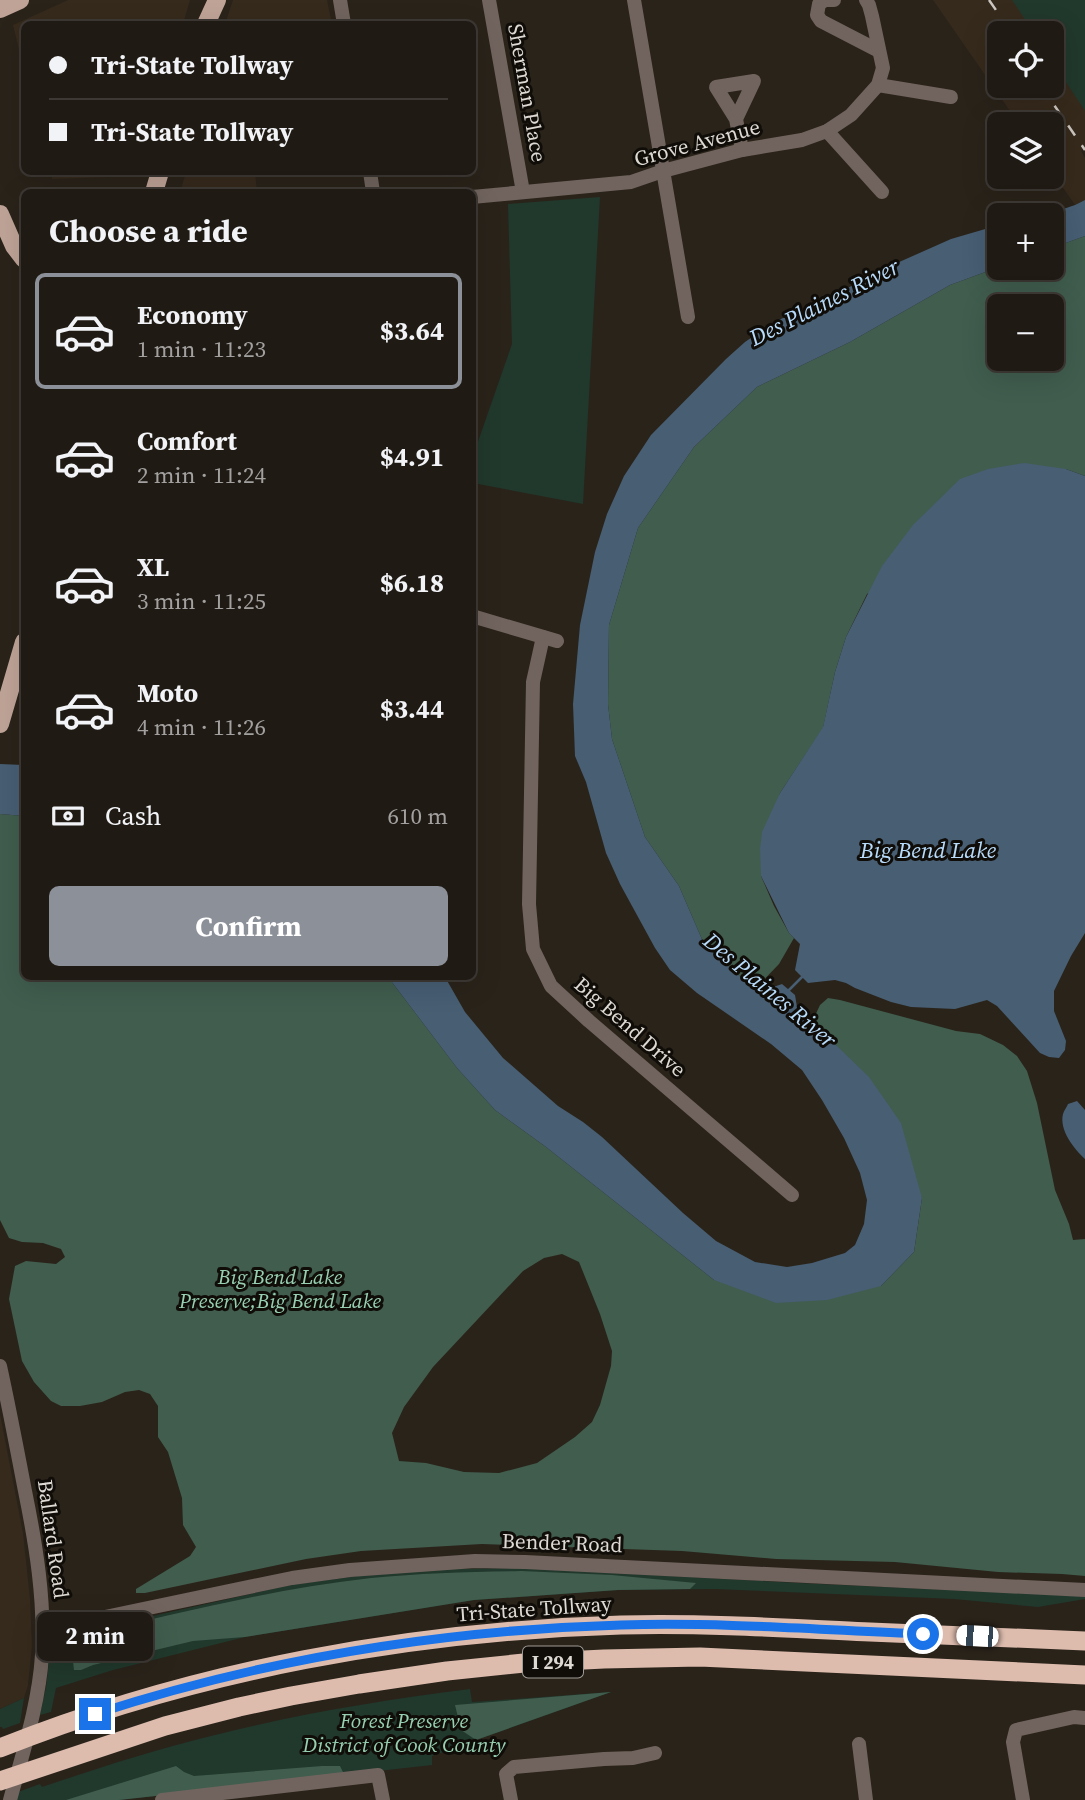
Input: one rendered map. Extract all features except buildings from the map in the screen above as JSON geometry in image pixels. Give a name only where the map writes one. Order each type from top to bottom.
[{"type":"highway","name":"Tri-State Tollway","points":[[5,1746],[44,1730],[154,1696],[267,1668],[404,1644],[523,1631],[624,1625],[704,1625],[1085,1641]]},
{"type":"highway","name":"I 294","points":[[0,1781],[165,1726],[291,1696],[447,1671],[524,1663],[700,1657],[1085,1675]]},
{"type":"main road","points":[[0,9],[20,0]]},
{"type":"main road","points":[[207,21],[217,0]]},
{"type":"main road","points":[[0,214],[21,255]]},
{"type":"main road","points":[[1,716],[21,652]]},
{"type":"street","points":[[340,0],[344,21]]},
{"type":"street","name":"Sherman Place","points":[[489,0],[523,192]]},
{"type":"street","points":[[634,0],[688,317]]},
{"type":"street","points":[[834,0],[819,4],[817,15],[821,21],[879,51]]},
{"type":"street","points":[[866,0],[883,68],[878,85],[951,97]]},
{"type":"street","name":"Grove Avenue","points":[[476,197],[631,182],[742,150],[802,140],[827,131],[852,116],[878,85]]},
{"type":"street","points":[[736,119],[742,150]]},
{"type":"street","points":[[827,131],[882,192]]},
{"type":"street","name":"Big Bend Drive","points":[[476,617],[550,639],[533,682],[529,904],[533,949],[551,986],[792,1195]]},
{"type":"street","name":"Ballard Road","points":[[0,1366],[31,1517],[43,1630],[36,1695],[10,1800]]},
{"type":"street","name":"Bender Road","points":[[43,1630],[292,1578],[350,1570],[475,1561],[1085,1590]]},
{"type":"street","points":[[1023,1800],[1013,1742],[1016,1730],[1074,1717],[1085,1718]]},
{"type":"street","points":[[859,1744],[866,1800]]},
{"type":"street","points":[[510,1800],[506,1774],[514,1767],[633,1758],[655,1753]]},
{"type":"street","points":[[162,1800],[378,1775],[383,1800]]},
{"type":"shaded area","points":[[68,0],[190,0],[184,21],[22,21]]},
{"type":"shaded area","points":[[233,0],[327,0],[331,21],[226,21]]},
{"type":"shaded area","points":[[933,0],[1028,0],[1043,21],[987,21],[987,78]]},
{"type":"shaded area","points":[[21,21],[21,58],[13,25]]},
{"type":"shaded area","points":[[1064,52],[1085,83],[1085,148],[1081,151],[1085,158],[1085,200],[1075,205],[1064,189],[1064,112],[1011,112],[1001,98],[1064,98]]},
{"type":"shaded area","points":[[51,175],[140,175],[139,176],[52,179]]},
{"type":"shaded area","points":[[185,175],[255,175],[257,189],[181,189]]},
{"type":"shaded area","points":[[0,1414],[23,1533],[32,1646],[24,1698],[0,1709]]},
{"type":"green space","points":[[1012,0],[1085,0],[1085,111],[1064,79],[1064,21],[1026,21]]},
{"type":"green space","points":[[600,197],[583,504],[476,484],[476,447],[512,344],[508,204]]},
{"type":"green space","points":[[1085,236],[1085,476],[1066,469],[867,594],[846,637],[823,728],[780,793],[761,876],[774,906],[794,938],[779,964],[756,988],[704,944],[679,886],[645,837],[612,739],[608,704],[609,625],[638,528],[694,447],[757,387],[850,342],[950,285],[987,271],[987,280],[1064,280],[1064,244]]},
{"type":"green space","name":"Big Bend Lake Preserve;Big Bend Lake","points":[[0,814],[21,816],[21,980],[390,980],[457,1068],[495,1110],[714,1280],[881,1286],[914,1252],[922,1198],[836,1045],[813,1020],[820,1005],[828,998],[840,1000],[956,1031],[980,1034],[1003,1045],[1017,1056],[1027,1071],[1037,1103],[1055,1190],[1073,1240],[1085,1239],[1085,1576],[998,1572],[895,1562],[776,1559],[682,1551],[482,1544],[361,1551],[306,1559],[136,1593],[136,1589],[190,1556],[196,1547],[183,1525],[182,1498],[168,1452],[158,1437],[158,1406],[150,1394],[139,1390],[125,1392],[102,1402],[61,1406],[51,1401],[34,1382],[22,1361],[9,1299],[15,1266],[26,1261],[56,1264],[65,1257],[61,1249],[43,1243],[9,1238],[0,1220]],"holes":[[[562,1254],[579,1262],[612,1351],[611,1366],[600,1405],[592,1422],[575,1437],[537,1463],[499,1473],[464,1472],[426,1463],[399,1461],[392,1433],[404,1407],[433,1367],[523,1271],[544,1258]]]},
{"type":"green space","points":[[521,1568],[1085,1596],[1085,1599],[1038,1607],[954,1599],[715,1589],[618,1590],[474,1600],[245,1637],[113,1670],[56,1688],[51,1712],[40,1715],[50,1653],[58,1641],[68,1635],[290,1585],[358,1576],[449,1569]]},
{"type":"green space","points":[[521,1571],[612,1575],[696,1583],[690,1589],[618,1590],[474,1600],[245,1637],[193,1641],[74,1670],[71,1642],[77,1637],[187,1611],[260,1595],[371,1578]]},
{"type":"green space","name":"Forest Preserve District of Cook County","points":[[470,1689],[472,1702],[611,1692],[432,1756],[432,1765],[119,1800],[16,1800],[18,1792],[40,1784],[42,1787],[211,1736],[340,1708]]},
{"type":"green space","points":[[611,1692],[476,1740],[461,1730],[455,1705]]},
{"type":"green space","points":[[24,1698],[20,1723],[3,1729],[0,1727],[0,1709]]},
{"type":"green space","points":[[176,1766],[194,1776],[322,1766],[340,1766],[343,1772],[328,1777],[119,1800],[66,1800]]},
{"type":"water","points":[[1085,200],[1085,236],[1064,244],[1064,209]]},
{"type":"water","name":"Des Plaines River","points":[[987,228],[987,271],[950,285],[850,342],[757,387],[694,447],[638,528],[609,625],[608,704],[612,739],[645,837],[679,886],[704,944],[744,980],[762,991],[782,984],[795,995],[797,1007],[869,1077],[901,1123],[922,1198],[914,1252],[881,1286],[827,1300],[776,1303],[714,1280],[495,1110],[457,1068],[390,980],[447,980],[465,1012],[503,1058],[558,1106],[602,1137],[716,1241],[755,1262],[787,1267],[845,1253],[855,1245],[864,1224],[867,1200],[860,1173],[822,1100],[802,1070],[670,970],[620,884],[606,853],[586,782],[575,756],[573,704],[580,625],[595,552],[607,514],[624,476],[651,435],[745,342],[774,322],[831,297],[879,271],[951,239]]},
{"type":"water","name":"Big Bend Lake","points":[[1024,463],[1066,469],[1085,476],[1085,933],[1054,991],[1054,1011],[1066,1041],[1065,1050],[1059,1058],[1040,1053],[997,1006],[987,1000],[955,1009],[911,1007],[835,980],[808,983],[795,970],[800,944],[789,933],[761,876],[762,832],[780,793],[823,727],[846,637],[882,566],[913,525],[960,479],[988,469]]},
{"type":"water","points":[[0,764],[21,765],[21,816],[0,814]]},
{"type":"water","points":[[1077,1101],[1085,1110],[1085,1159],[1072,1145],[1062,1120],[1068,1104]]},
{"type":"waterway","name":"Des Plaines River","points":[[787,992],[802,977]]},
{"type":"railway","points":[[989,0],[1004,21]]},
{"type":"railway","points":[[1049,98],[1085,150]]},
{"type":"route","points":[[95,1714],[230,1676],[304,1661],[404,1644],[511,1632],[624,1625],[704,1625],[923,1634]]}]
